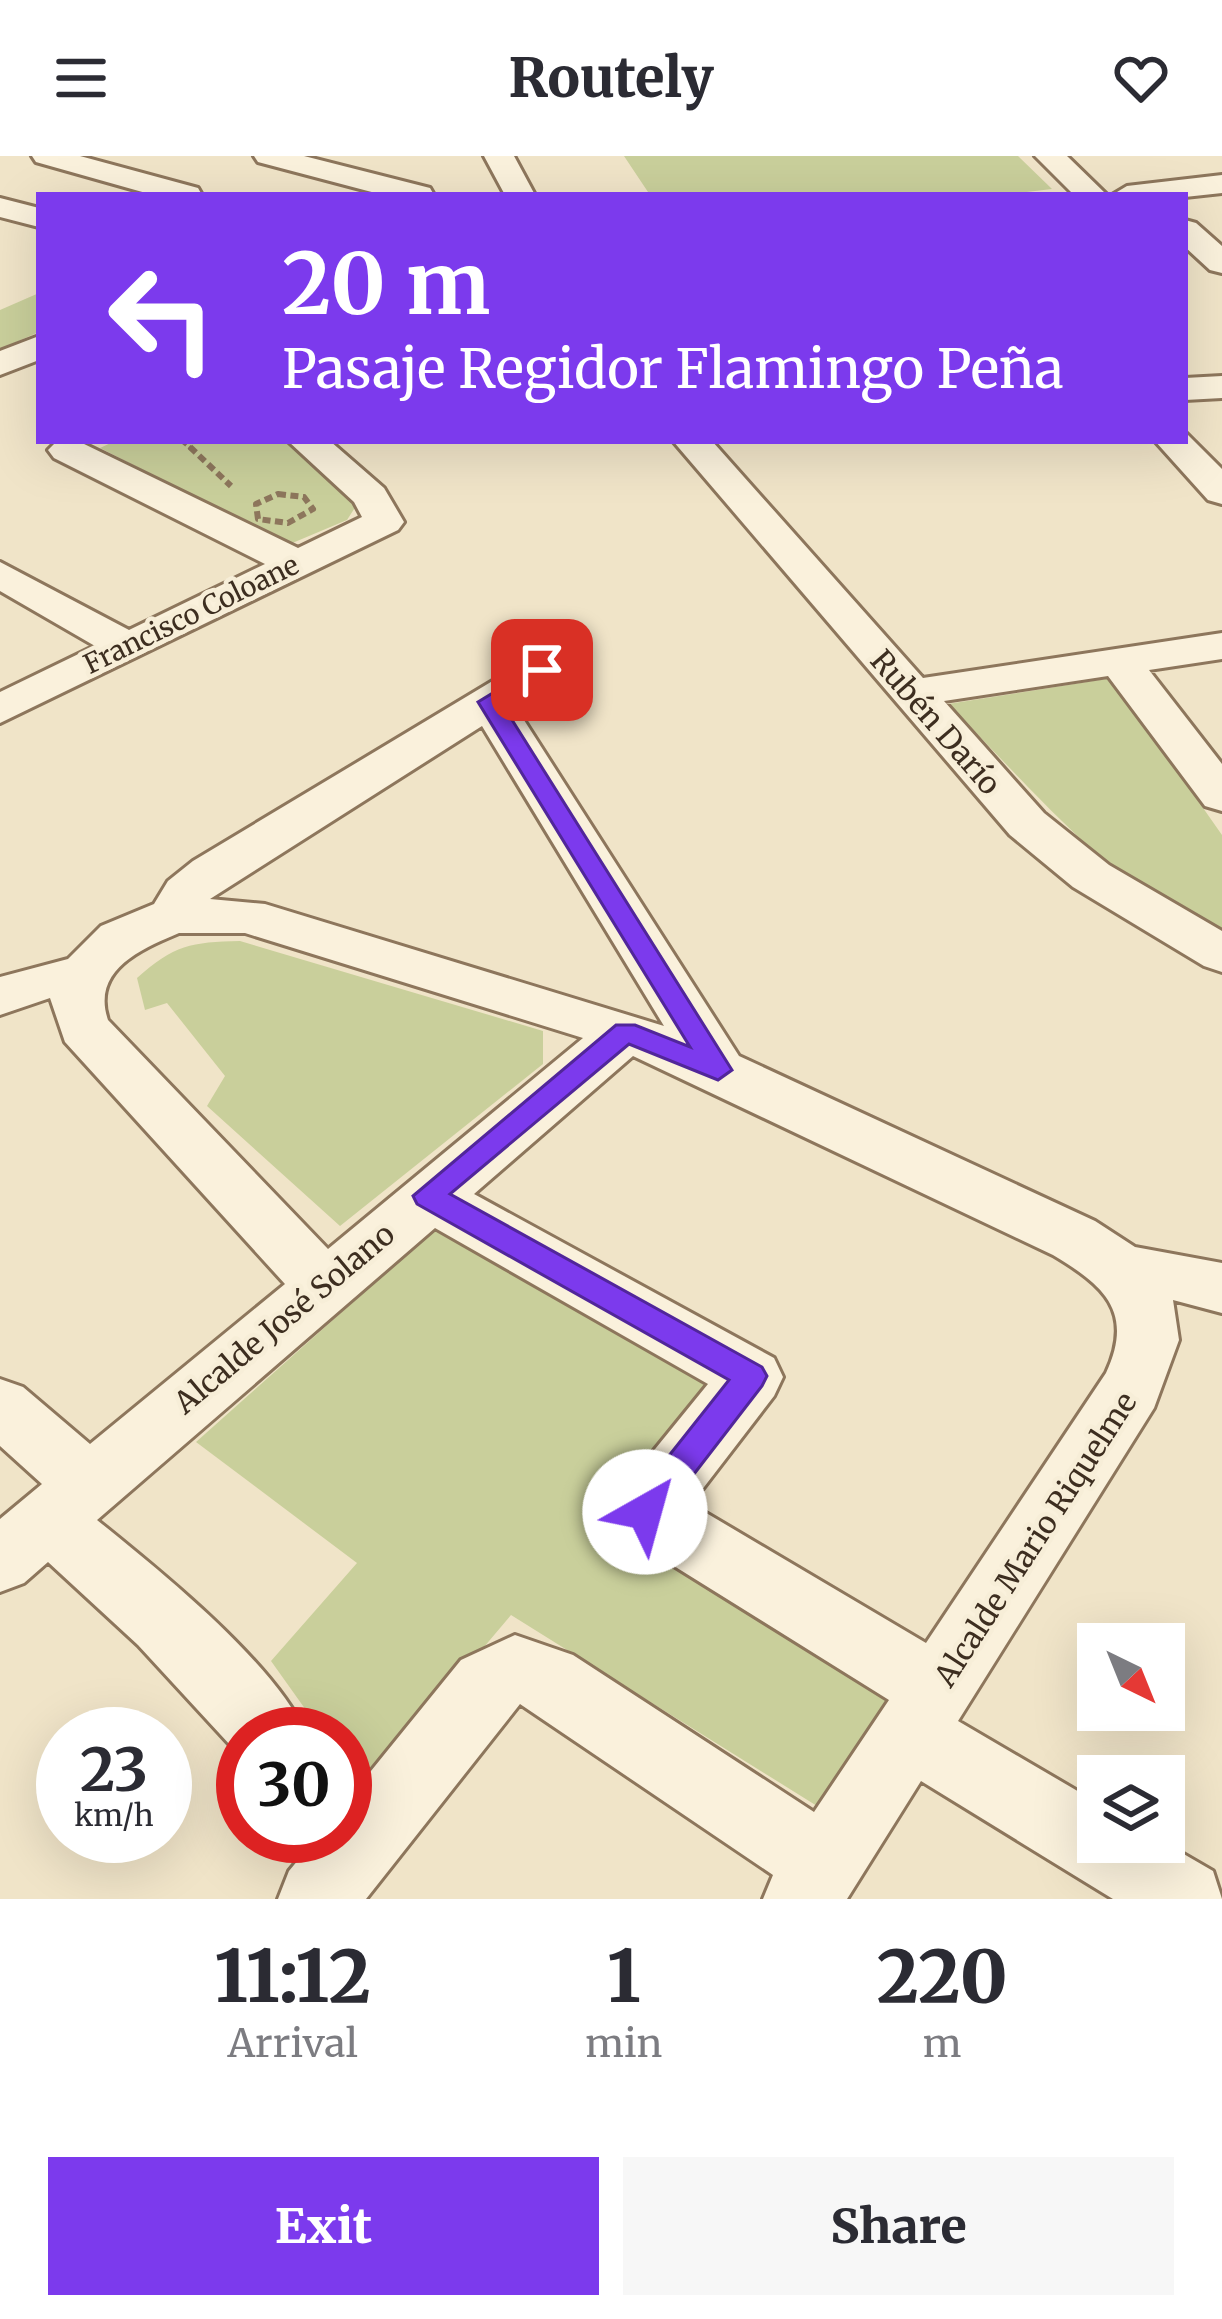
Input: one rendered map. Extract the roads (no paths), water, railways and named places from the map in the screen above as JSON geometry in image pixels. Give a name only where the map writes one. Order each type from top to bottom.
[{"type":"street","points":[[47,156],[176,192]]},
{"type":"street","points":[[269,156],[407,192]]},
{"type":"street","points":[[292,192],[359,156]]},
{"type":"street","points":[[499,156],[518,192]]},
{"type":"street","points":[[1050,156],[1089,192]]},
{"type":"street","points":[[1201,156],[1222,173]]},
{"type":"street","points":[[1156,192],[1222,184]]},
{"type":"street","points":[[0,207],[36,217]]},
{"type":"street","points":[[1188,233],[1222,263]]},
{"type":"street","points":[[0,364],[36,347]]},
{"type":"street","points":[[1188,389],[1222,387]]},
{"type":"street","name":"Francisco Coloane","points":[[0,709],[384,522],[370,496],[310,444]]},
{"type":"street","name":"Rubén Darío","points":[[708,444],[910,693],[1027,824],[1056,850],[1163,922],[1222,954]]},
{"type":"street","points":[[1177,444],[1222,492]]},
{"type":"street","points":[[27,469],[77,446],[295,563]]},
{"type":"street","points":[[0,574],[125,645]]},
{"type":"street","points":[[910,693],[1222,646]]},
{"type":"street","points":[[1120,662],[1222,796]]},
{"type":"street","points":[[323,1284],[92,1039],[76,1004],[84,974],[118,938],[173,916],[186,893],[211,872],[542,670]]},
{"type":"street","points":[[490,702],[718,1070]]},
{"type":"street","name":"Alcalde Mario Riquelme","points":[[173,916],[226,914],[268,921],[626,1032],[718,1070],[1074,1238],[1122,1270],[1136,1286],[1150,1320],[1140,1373],[813,1881]]},
{"type":"street","points":[[0,997],[38,982],[84,974]]},
{"type":"street","name":"Alcalde José Solano","points":[[46,1522],[626,1032]]},
{"type":"street","points":[[428,1196],[751,1376],[645,1512],[1186,1899]]},
{"type":"street","points":[[1122,1270],[1222,1288]]},
{"type":"street","points":[[0,1406],[46,1522],[126,1582],[245,1707]]},
{"type":"street","points":[[372,1822],[487,1684],[515,1669],[547,1679],[813,1881]]}]
